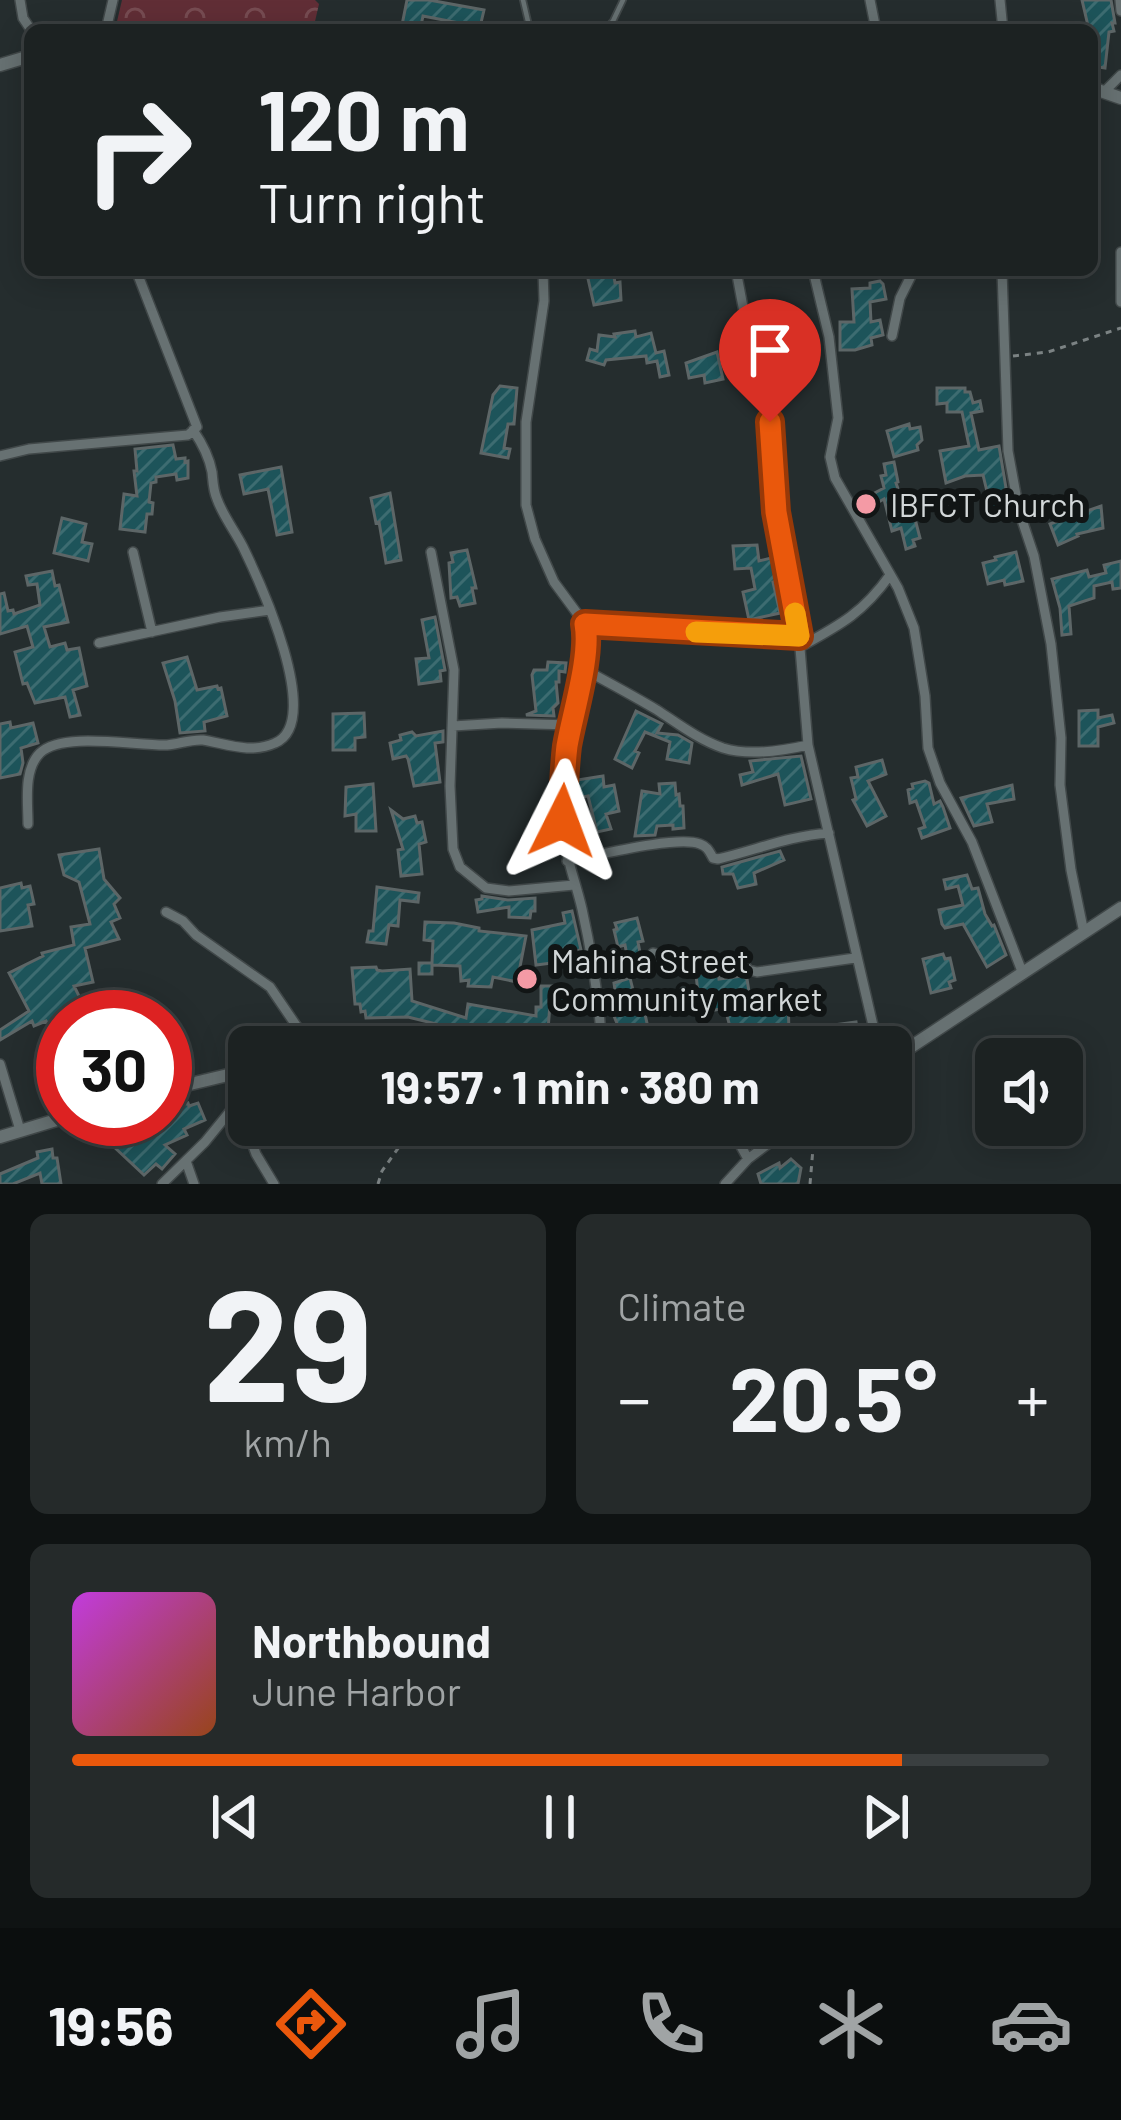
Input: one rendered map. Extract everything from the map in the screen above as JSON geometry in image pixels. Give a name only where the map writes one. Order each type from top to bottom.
[{"type":"street","points":[[1120,0],[1121,11]]},
{"type":"street","points":[[1098,90],[1121,75]]},
{"type":"street","points":[[1098,90],[1121,98]]},
{"type":"street","points":[[1121,252],[1121,302]]},
{"type":"street","points":[[0,456],[188,434],[197,427],[138,276]]},
{"type":"street","points":[[543,276],[544,301],[526,422],[526,505],[554,582],[585,624],[587,635],[566,751],[562,821],[567,861],[581,905],[599,1026]]},
{"type":"street","points":[[737,276],[770,422],[776,512],[800,641],[808,745],[873,1026]]},
{"type":"street","points":[[814,276],[829,337],[838,418],[830,457],[835,478],[914,628],[928,748],[940,783],[972,842],[1024,974]]},
{"type":"street","points":[[892,336],[900,298],[911,276]]},
{"type":"street","points":[[1002,276],[1008,451],[1051,644],[1061,738],[1060,785],[1084,933]]},
{"type":"street","points":[[28,824],[31,769],[36,757],[50,747],[75,742],[166,745],[191,740],[248,748],[278,743],[286,736],[293,709],[291,671],[244,549],[217,500],[212,468],[194,430]]},
{"type":"street","points":[[133,552],[152,632]]},
{"type":"street","points":[[431,552],[454,670],[450,786],[453,849],[460,867],[486,888],[509,891],[574,885]]},
{"type":"street","points":[[585,624],[800,641],[838,626],[870,603],[890,575]]},
{"type":"street","points":[[99,643],[270,610]]},
{"type":"street","points":[[582,668],[723,748],[787,750],[808,745]]},
{"type":"street","points":[[453,726],[571,724]]},
{"type":"street","points":[[567,861],[646,845],[698,842],[718,859],[785,838],[829,832]]},
{"type":"street","points":[[912,1046],[1121,908]]},
{"type":"street","points":[[166,912],[270,987],[297,1026]]},
{"type":"street","points":[[653,953],[679,961],[740,961],[758,972],[856,958]]},
{"type":"street","points":[[0,1064],[20,1130]]},
{"type":"street","points":[[192,1084],[228,1075]]},
{"type":"street","points":[[162,1184],[228,1116]]},
{"type":"street","points":[[0,1137],[36,1126]]},
{"type":"street","points":[[253,1146],[274,1184]]},
{"type":"street","points":[[741,1146],[748,1159]]},
{"type":"street","points":[[725,1184],[766,1146]]},
{"type":"street","points":[[186,1161],[194,1184]]},
{"type":"path","points":[[1005,356],[1048,352],[1121,328]]},
{"type":"path","points":[[378,1184],[382,1171],[403,1146]]},
{"type":"path","points":[[809,1184],[813,1146]]},
{"type":"green space","points":[[122,0],[315,0],[319,4],[314,24],[116,24]]},
{"type":"building","points":[[407,0],[484,10],[481,24],[423,16],[421,24],[402,24]]},
{"type":"building","points":[[1082,0],[1111,0],[1115,23],[1114,31],[1109,32],[1105,68],[1098,67],[1098,24],[1088,24]]},
{"type":"building","points":[[587,276],[614,276],[615,283],[620,282],[621,300],[594,305]]},
{"type":"building","points":[[880,281],[886,299],[870,302],[871,322],[880,320],[883,335],[871,338],[872,345],[840,350],[840,322],[854,322],[852,289],[870,288],[870,283]]},
{"type":"building","points":[[635,331],[636,337],[651,333],[656,353],[664,351],[669,375],[660,377],[657,361],[647,363],[646,356],[606,360],[604,365],[587,360],[590,349],[597,351],[599,335],[615,337]]},
{"type":"building","points":[[717,352],[723,379],[705,383],[704,375],[689,378],[686,363]]},
{"type":"building","points":[[500,386],[517,388],[514,424],[508,424],[504,448],[510,449],[508,458],[481,453],[493,395]]},
{"type":"building","points":[[937,388],[965,388],[973,403],[980,401],[982,411],[971,413],[979,450],[999,446],[1010,512],[993,516],[983,475],[946,483],[940,451],[969,446],[962,412],[947,412],[947,403],[937,404]]},
{"type":"building","points":[[909,424],[910,429],[920,427],[918,450],[894,457],[887,431]]},
{"type":"building","points":[[173,445],[176,459],[188,461],[188,478],[177,480],[176,474],[156,477],[151,483],[152,514],[147,514],[145,532],[120,529],[124,494],[137,496],[135,449]]},
{"type":"building","points":[[894,462],[896,483],[908,517],[914,515],[920,538],[906,549],[901,528],[892,531],[884,499],[866,509],[861,500],[884,488],[884,464]]},
{"type":"building","points":[[281,467],[292,532],[277,535],[268,489],[244,494],[240,475]]},
{"type":"building","points":[[390,493],[401,560],[386,563],[371,498]]},
{"type":"building","points":[[1101,506],[1103,528],[1058,545],[1050,524]]},
{"type":"building","points":[[62,518],[86,524],[82,542],[92,544],[88,561],[54,553]]},
{"type":"building","points":[[757,545],[759,561],[775,557],[780,580],[773,582],[780,613],[749,620],[743,592],[755,589],[751,568],[735,569],[733,546]]},
{"type":"building","points":[[467,550],[475,603],[460,606],[457,597],[451,598],[449,563],[453,562],[451,553]]},
{"type":"building","points":[[1016,552],[1023,581],[988,584],[983,563]]},
{"type":"building","points":[[1121,561],[1121,588],[1113,589],[1112,582],[1094,586],[1094,598],[1069,606],[1071,634],[1062,635],[1052,579],[1087,570],[1089,577],[1106,573],[1104,565]]},
{"type":"building","points":[[52,571],[68,622],[44,627],[50,647],[65,643],[67,650],[79,648],[87,686],[73,690],[80,715],[70,717],[65,697],[35,703],[27,683],[23,684],[15,652],[33,647],[27,626],[0,634],[0,594],[4,593],[8,611],[14,614],[40,605],[37,584],[28,585],[26,576]]},
{"type":"building","points":[[435,617],[445,670],[440,671],[441,681],[419,684],[416,659],[429,658],[422,620]]},
{"type":"building","points":[[187,657],[197,690],[221,688],[227,716],[204,722],[205,731],[180,733],[163,663]]},
{"type":"building","points":[[548,662],[566,663],[556,682],[554,716],[526,715],[536,711],[534,670],[547,670]]},
{"type":"building","points":[[1098,710],[1098,718],[1112,715],[1114,723],[1098,727],[1098,746],[1079,746],[1079,711]]},
{"type":"building","points":[[636,711],[662,724],[657,733],[678,735],[692,743],[689,763],[667,759],[670,742],[645,732],[632,768],[615,759]]},
{"type":"building","points":[[364,713],[365,737],[355,738],[355,750],[333,750],[333,714]]},
{"type":"building","points":[[10,722],[11,728],[33,723],[38,743],[21,748],[20,774],[0,778],[0,724]]},
{"type":"building","points":[[443,731],[443,742],[435,743],[440,782],[414,786],[408,759],[393,759],[390,743],[412,732],[416,736]]},
{"type":"building","points":[[801,756],[811,799],[785,805],[778,774],[742,785],[740,775],[753,772],[750,761]]},
{"type":"building","points":[[882,760],[886,774],[868,781],[886,816],[867,826],[853,800],[851,778],[858,777],[856,767]]},
{"type":"building","points":[[603,776],[604,787],[614,785],[619,811],[606,814],[611,829],[597,832],[588,796],[577,798],[575,784]]},
{"type":"building","points":[[925,781],[934,804],[940,801],[950,828],[922,838],[919,829],[925,827],[916,801],[910,803],[908,790]]},
{"type":"building","points":[[675,783],[684,828],[657,826],[655,835],[635,836],[642,791],[660,794],[659,784]]},
{"type":"building","points":[[373,784],[376,831],[356,831],[356,814],[345,816],[346,787]]},
{"type":"building","points":[[1012,785],[1014,799],[987,804],[992,822],[974,826],[961,798]]},
{"type":"building","points":[[391,810],[403,819],[415,816],[417,823],[422,822],[426,842],[419,844],[422,874],[401,876],[398,850],[403,849]]},
{"type":"building","points":[[99,849],[104,879],[120,898],[114,904],[120,918],[111,922],[119,939],[85,948],[93,982],[74,986],[76,990],[36,990],[36,1025],[32,1021],[0,1040],[0,1030],[29,1011],[9,973],[42,953],[74,945],[71,927],[90,924],[79,882],[64,875],[59,855]]},
{"type":"building","points":[[780,851],[784,860],[754,873],[756,884],[738,888],[733,874],[723,874],[722,867]]},
{"type":"building","points":[[967,875],[972,889],[978,888],[1006,955],[987,967],[963,924],[945,928],[942,924],[939,910],[963,905],[958,886],[946,889],[944,880]]},
{"type":"building","points":[[21,883],[22,888],[30,886],[32,926],[0,931],[0,888]]},
{"type":"building","points":[[377,887],[419,893],[418,902],[400,900],[398,926],[389,925],[386,944],[367,942],[373,931]]},
{"type":"building","points":[[482,896],[535,898],[535,911],[530,918],[509,917],[509,907],[478,912],[476,900]]},
{"type":"building","points":[[572,911],[581,950],[551,954],[552,963],[536,965],[532,930],[565,923],[563,913]]},
{"type":"building","points":[[637,918],[643,969],[630,971],[625,945],[618,947],[614,930],[615,923]]},
{"type":"building","points":[[425,922],[526,936],[517,982],[493,977],[491,987],[468,986],[469,980],[461,981],[460,966],[432,965],[432,974],[419,974],[419,963],[432,963],[433,941],[424,940]]},
{"type":"building","points":[[943,954],[950,958],[955,980],[949,982],[951,988],[931,993],[923,959]]},
{"type":"building","points":[[352,968],[410,969],[412,1001],[466,1018],[468,1004],[536,1016],[541,986],[577,991],[577,1003],[550,1004],[548,1026],[445,1026],[408,1017],[366,1018],[360,1004],[355,1004]]},
{"type":"building","points":[[718,971],[719,979],[742,976],[747,979],[750,998],[788,996],[789,1026],[730,1026],[725,1008],[700,1013],[696,974]]},
{"type":"building","points":[[630,978],[634,994],[640,992],[648,1026],[618,1026],[606,996],[615,990],[614,983]]},
{"type":"building","points":[[198,1103],[205,1120],[192,1126],[192,1105]]},
{"type":"building","points":[[113,1146],[166,1146],[175,1154],[162,1169],[156,1164],[144,1175]]},
{"type":"building","points":[[52,1149],[61,1184],[42,1184],[40,1173],[0,1184],[0,1174],[38,1158],[37,1152]]},
{"type":"building","points":[[791,1159],[801,1168],[798,1184],[761,1184],[758,1174],[779,1163],[780,1168]]},
{"type":"slow traffic","points":[[696,632],[799,636],[795,613]]},
{"type":"place","name":"IBFCT Church","points":[[866,504]]},
{"type":"place","name":"Mahina Street Community market","points":[[527,979]]},
{"type":"route","points":[[562,821],[566,751],[584,658],[585,624],[799,636],[776,512],[770,422]]}]
